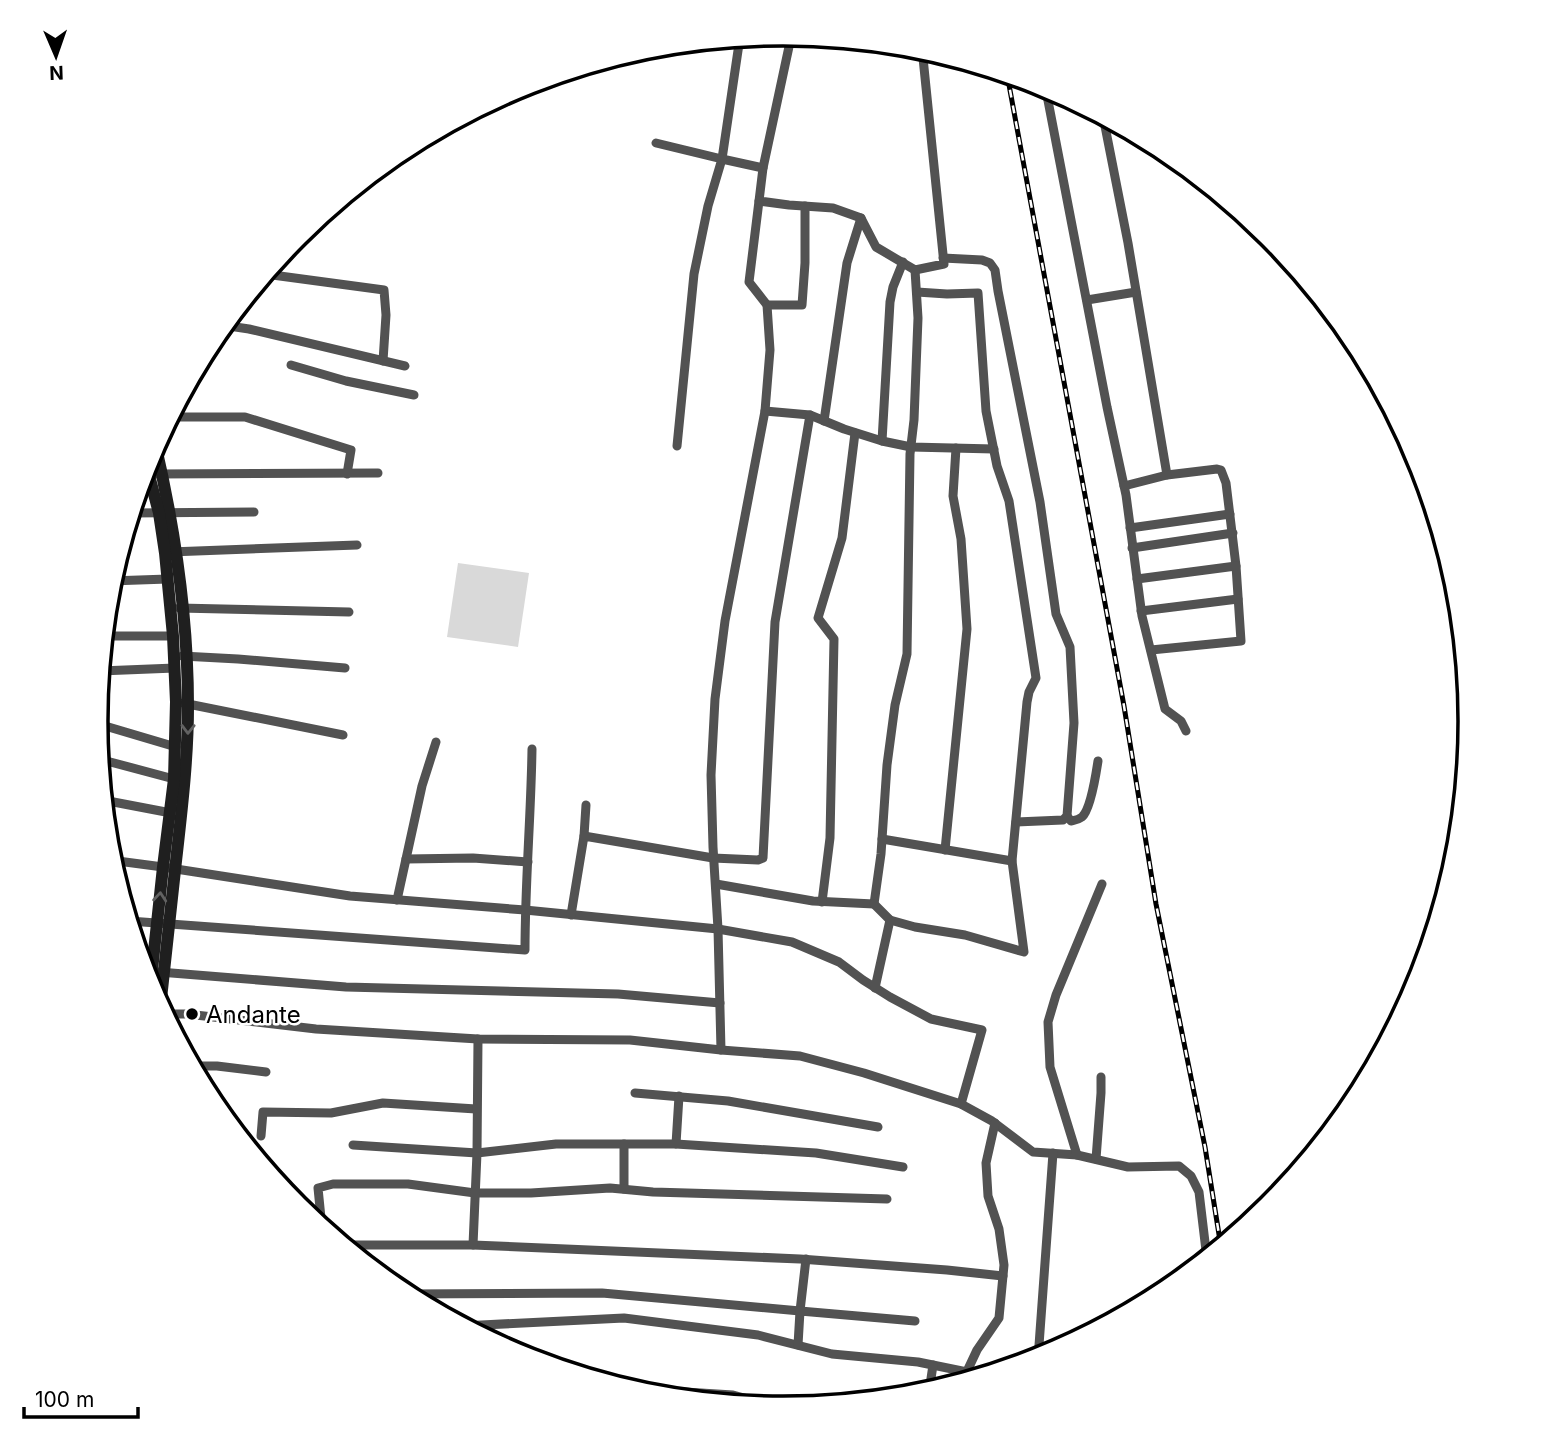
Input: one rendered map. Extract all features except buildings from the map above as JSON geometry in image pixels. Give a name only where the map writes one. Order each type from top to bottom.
[{"type":"main road","points":[[160,461],[177,608],[185,779],[169,868]]},
{"type":"main road","points":[[152,481],[164,513]]},
{"type":"main road","points":[[170,552],[168,579],[177,608],[173,636],[179,660]]},
{"type":"main road","points":[[158,978],[169,868],[176,747],[182,703]]},
{"type":"street","points":[[721,1050],[711,775],[715,699],[725,621],[765,411],[770,350],[767,305],[750,282],[764,168],[789,46]]},
{"type":"street","points":[[677,446],[694,274],[708,206],[722,159],[739,47]]},
{"type":"street","points":[[759,201],[833,208],[861,218],[876,247],[915,270],[944,264],[923,60]]},
{"type":"street","points":[[1048,100],[1124,486],[1141,611],[1165,709],[1181,721],[1186,731]]},
{"type":"street","points":[[1105,127],[1167,475]]},
{"type":"street","points":[[656,143],[764,168]]},
{"type":"street","points":[[767,305],[803,305],[804,206]]},
{"type":"street","points":[[824,421],[847,263],[861,218]]},
{"type":"street","points":[[943,258],[982,260],[990,263],[995,270],[1040,502],[1056,614],[1070,647],[1074,723],[1067,817]]},
{"type":"street","points":[[882,441],[890,302],[903,262]]},
{"type":"street","points":[[874,905],[887,765],[895,705],[907,654],[911,447],[918,318],[915,270]]},
{"type":"street","points":[[276,275],[384,290],[386,315],[383,361]]},
{"type":"street","points":[[716,884],[822,902],[874,905],[890,920],[965,935],[1024,951],[1012,861],[1027,702],[1036,678],[1009,501],[997,466],[986,411],[978,293],[917,292]]},
{"type":"street","points":[[1087,300],[1136,292]]},
{"type":"street","points":[[235,327],[405,366]]},
{"type":"street","points":[[291,365],[346,381],[414,395]]},
{"type":"street","points":[[765,411],[810,415],[855,433],[911,447],[994,449]]},
{"type":"street","points":[[584,836],[713,858],[763,858],[775,622],[810,415]]},
{"type":"street","points":[[180,417],[245,417],[351,450],[347,474]]},
{"type":"street","points":[[822,902],[830,838],[834,639],[818,618],[842,538],[855,433]]},
{"type":"street","points":[[945,850],[967,629],[961,539],[953,496],[956,448]]},
{"type":"street","points":[[1124,486],[1167,475],[1217,469],[1221,470],[1226,483],[1233,533],[1241,641],[1151,650]]},
{"type":"street","points":[[155,472],[163,474],[378,473]]},
{"type":"street","points":[[140,513],[254,512]]},
{"type":"street","points":[[1130,528],[1230,513]]},
{"type":"street","points":[[1132,548],[1233,533]]},
{"type":"street","points":[[170,552],[358,544]]},
{"type":"street","points":[[1137,579],[1236,566]]},
{"type":"street","points":[[122,581],[168,579]]},
{"type":"street","points":[[1141,611],[1238,599]]},
{"type":"street","points":[[177,608],[349,612]]},
{"type":"street","points":[[113,636],[173,636]]},
{"type":"street","points":[[110,670],[179,660],[238,659],[345,668]]},
{"type":"street","points":[[182,703],[343,735]]},
{"type":"street","points":[[108,727],[176,747]]},
{"type":"street","points":[[397,900],[422,786],[436,742]]},
{"type":"street","points":[[138,922],[525,950],[532,749]]},
{"type":"street","points":[[1067,817],[1071,821],[1085,813],[1098,761]]},
{"type":"street","points":[[109,762],[174,779]]},
{"type":"street","points":[[112,802],[171,813]]},
{"type":"street","points":[[571,915],[584,836],[586,805]]},
{"type":"street","points":[[1016,822],[1063,820],[1067,817]]},
{"type":"street","points":[[882,839],[1012,861]]},
{"type":"street","points":[[406,859],[473,858],[528,862]]},
{"type":"street","points":[[122,862],[349,896],[718,929],[792,942],[839,962],[875,988],[931,1019],[982,1030],[961,1104]]},
{"type":"street","points":[[1077,1154],[1051,1067],[1048,1023],[1056,995],[1102,884]]},
{"type":"street","points":[[875,988],[890,920]]},
{"type":"street","points":[[158,972],[346,987],[618,994],[720,1003]]},
{"type":"street","points":[[174,1014],[316,1029],[478,1039],[629,1040],[800,1056],[961,1104],[995,1123],[1033,1152],[1077,1154],[1128,1167],[1179,1166],[1191,1176],[1199,1192],[1206,1247]]},
{"type":"street","points":[[473,1245],[478,1039]]},
{"type":"street","points":[[202,1066],[266,1072]]},
{"type":"street","points":[[1096,1159],[1101,1077]]},
{"type":"street","points":[[635,1093],[728,1101],[878,1127]]},
{"type":"street","points":[[676,1144],[679,1096]]},
{"type":"street","points":[[261,1136],[263,1112],[331,1113],[383,1102],[477,1109]]},
{"type":"street","points":[[968,1370],[977,1350],[999,1318],[1004,1265],[999,1229],[988,1196],[986,1163],[995,1123]]},
{"type":"street","points":[[353,1145],[477,1153],[556,1144],[676,1144],[816,1153],[903,1167]]},
{"type":"street","points":[[624,1144],[624,1189]]},
{"type":"street","points":[[1039,1346],[1053,1153]]},
{"type":"street","points":[[321,1213],[318,1188],[334,1184],[408,1184],[475,1193],[610,1188],[653,1192],[887,1199]]},
{"type":"street","points":[[357,1245],[473,1245],[806,1259],[1003,1276]]},
{"type":"street","points":[[799,1345],[806,1259]]},
{"type":"street","points":[[426,1294],[602,1293],[915,1321]]},
{"type":"street","points":[[480,1325],[624,1318],[758,1335],[832,1354],[918,1362],[964,1371]]},
{"type":"street","points":[[931,1380],[933,1365]]},
{"type":"shaded area","points":[[458,563],[529,573],[518,647],[447,637]]},
{"type":"railway","points":[[1009,84],[1124,706],[1156,904],[1205,1147],[1219,1236]]},
{"type":"place","name":"Andante","points":[[192,1014]]}]
